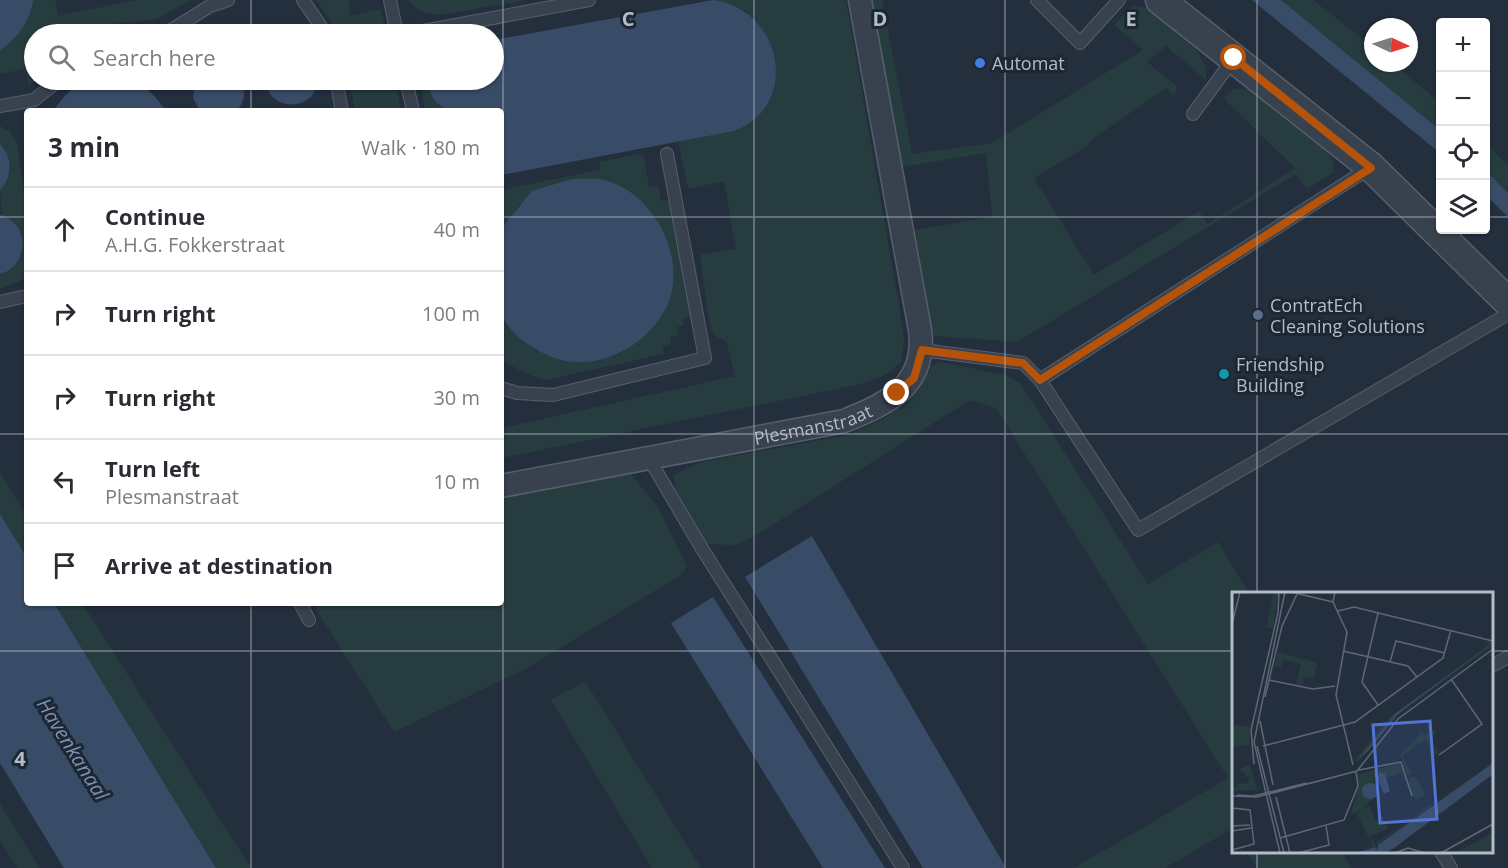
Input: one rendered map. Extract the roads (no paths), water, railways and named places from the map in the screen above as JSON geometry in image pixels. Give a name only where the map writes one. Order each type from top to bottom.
[{"type":"street","name":"Plesmanstraat","points":[[504,485],[844,421],[875,409],[914,378],[922,350],[860,0]]},
{"type":"street","points":[[1160,0],[1371,168],[1508,302]]},
{"type":"lane","points":[[181,24],[210,6],[228,0]]},
{"type":"lane","points":[[303,0],[319,24]]},
{"type":"lane","points":[[390,0],[395,24]]},
{"type":"lane","points":[[461,24],[589,0]]},
{"type":"lane","points":[[1037,0],[1080,43],[1119,0]]},
{"type":"lane","points":[[1192,114],[1234,58]]},
{"type":"lane","points":[[0,106],[33,106],[49,90]]},
{"type":"lane","points":[[338,90],[341,108]]},
{"type":"lane","points":[[408,90],[412,108]]},
{"type":"lane","points":[[504,389],[517,393],[553,395],[705,358],[667,154]]},
{"type":"lane","points":[[1040,380],[1371,168]]},
{"type":"lane","points":[[0,302],[24,297]]},
{"type":"lane","points":[[922,350],[1023,363],[1040,380],[1138,530],[1508,314]]},
{"type":"lane","points":[[648,457],[701,547],[903,868]]},
{"type":"lane","points":[[302,606],[309,620]]},
{"type":"lane","points":[[1493,665],[1508,657]]},
{"type":"lane","points":[[1442,853],[1450,868]]},
{"type":"water","points":[[0,0],[33,0],[22,28],[0,50]]},
{"type":"water","points":[[713,0],[737,7],[755,21],[768,39],[775,59],[775,80],[769,101],[755,118],[734,131],[504,174],[504,108],[445,108],[437,103],[430,90],[504,90],[504,38]]},
{"type":"water","points":[[1252,0],[1281,0],[1364,68],[1364,72],[1369,72],[1436,127],[1436,150]]},
{"type":"water","points":[[72,90],[147,90],[164,108],[55,108]]},
{"type":"water","points":[[194,90],[244,90],[243,100],[238,108],[198,108],[193,98]]},
{"type":"water","points":[[315,90],[301,103],[292,104],[282,103],[268,91]]},
{"type":"water","points":[[0,144],[7,155],[10,167],[0,190]]},
{"type":"water","points":[[1490,175],[1508,193],[1508,217],[1490,199]]},
{"type":"water","points":[[572,179],[599,179],[616,184],[632,193],[657,220],[666,237],[671,254],[672,290],[666,308],[656,324],[626,349],[589,362],[570,362],[537,350],[516,335],[505,322],[504,225],[532,191]]},
{"type":"water","points":[[0,215],[10,219],[17,226],[22,244],[17,262],[0,274]]},
{"type":"water","name":"Havenkanaal","points":[[0,514],[24,553],[24,606],[56,606],[216,868],[64,868],[0,763]]},
{"type":"water","points":[[812,536],[1006,868],[923,868],[745,577]]},
{"type":"water","points":[[713,597],[885,868],[823,868],[671,623]]},
{"type":"place","name":"Automat","points":[[980,63]]},
{"type":"place","name":"ContratEch Cleaning Solutions","points":[[1258,315]]},
{"type":"place","name":"Friendship Building","points":[[1224,374]]}]
